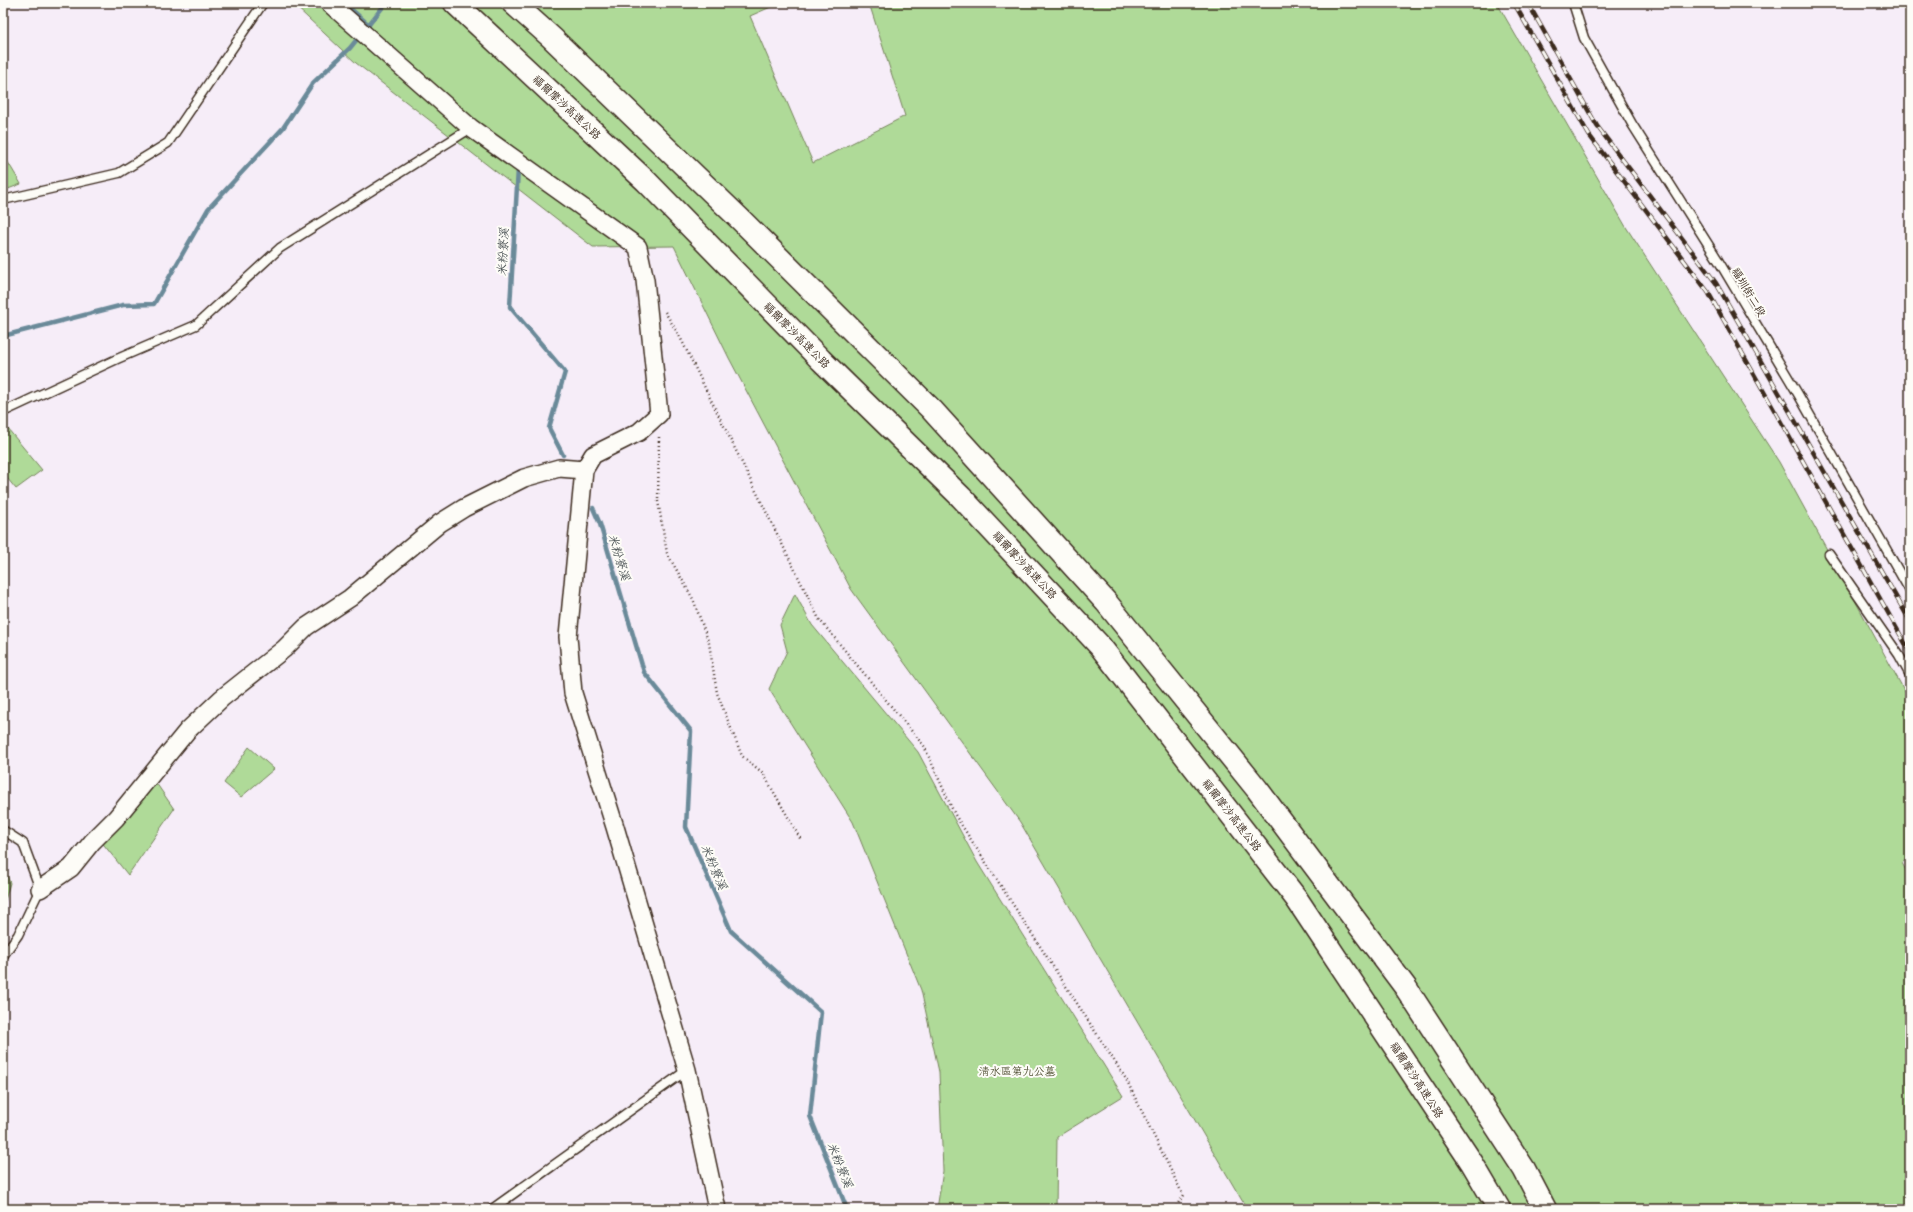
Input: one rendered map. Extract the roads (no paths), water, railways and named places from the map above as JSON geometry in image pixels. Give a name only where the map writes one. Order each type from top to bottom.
[{"type":"highway","name":"福爾摩沙高速公路","points":[[455,3],[646,181],[821,360],[961,497],[1100,646],[1296,898],[1472,1162],[1499,1209]]},
{"type":"highway","points":[[513,3],[552,38],[742,221],[932,410],[1106,602],[1256,789],[1406,988],[1524,1169],[1545,1209]]},
{"type":"street","points":[[329,3],[471,128],[638,247],[645,280],[659,414],[639,432],[593,455],[584,470],[568,637],[572,693],[615,827],[687,1070],[717,1209]]},
{"type":"street","points":[[40,889],[71,868],[92,842],[116,818],[187,731],[222,698],[284,649],[306,627],[350,598],[440,523],[464,508],[524,478],[559,468],[584,470]]},
{"type":"lane","points":[[3,200],[119,173],[168,144],[264,3]]},
{"type":"lane","name":"福圳街二段","points":[[1573,3],[1584,38],[1632,124],[1718,260],[1798,394],[1910,591]]},
{"type":"lane","points":[[3,412],[117,359],[196,325],[280,248],[471,128]]},
{"type":"lane","points":[[1829,554],[1899,655],[1910,675]]},
{"type":"lane","points":[[3,830],[22,844],[40,889],[18,935],[3,956]]},
{"type":"lane","points":[[492,1209],[687,1070]]},
{"type":"waterway","points":[[344,3],[369,25]]},
{"type":"waterway","points":[[3,336],[123,305],[154,304],[208,209],[283,128],[313,83],[350,48],[386,3]]},
{"type":"waterway","name":"米粉寮溪","points":[[518,169],[510,307],[565,372],[549,428],[563,455]]},
{"type":"waterway","name":"米粉寮溪","points":[[593,508],[600,524],[644,672],[691,731],[686,827],[731,931],[821,1012],[810,1116],[847,1209]]},
{"type":"railway","points":[[1514,3],[1589,135],[1708,292],[1910,652]]},
{"type":"railway","points":[[1528,3],[1597,126],[1716,283],[1910,621]]},
{"type":"park label","name":"清水區第九公墓","points":[[1017,1071]]}]
